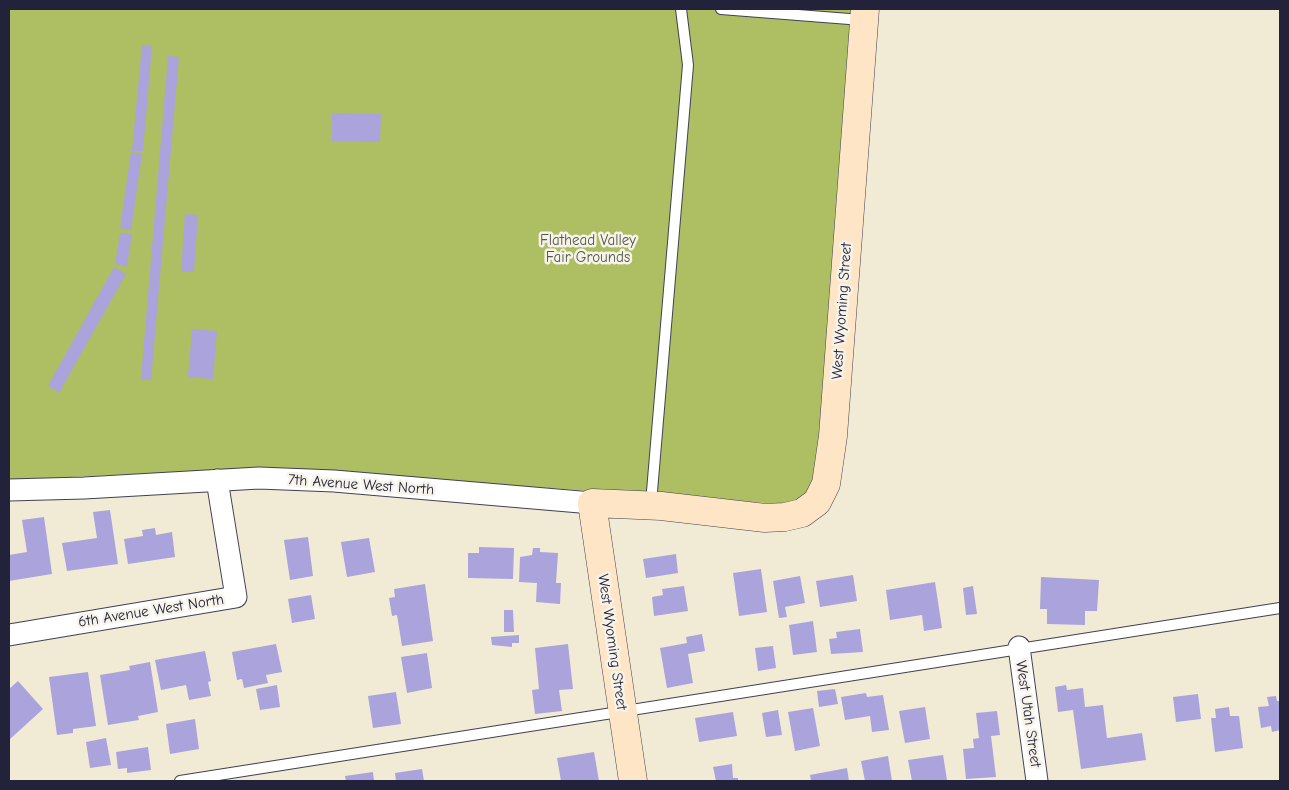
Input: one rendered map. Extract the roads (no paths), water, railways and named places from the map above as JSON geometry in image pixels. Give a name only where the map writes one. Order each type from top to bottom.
[{"type":"street","name":"West Wyoming Street","points":[[712,512],[784,517],[802,513],[817,502],[826,484],[833,436],[864,14]]},
{"type":"street","name":"7th Avenue West North","points":[[9,490],[84,488],[259,478],[334,482],[592,503],[662,506],[712,512]]},
{"type":"street","name":"6th Avenue West North","points":[[9,634],[236,597],[217,480]]},
{"type":"street","name":"West Wyoming Street","points":[[592,503],[633,781]]},
{"type":"street","name":"West Utah Street","points":[[1019,647],[1037,781]]},
{"type":"lane","points":[[651,507],[688,65],[681,9]]},
{"type":"lane","points":[[721,9],[864,14]]},
{"type":"lane","points":[[180,781],[1019,647],[1280,608]]},
{"type":"park label","name":"Flathead Valley Fair Grounds","points":[[588,250]]}]
